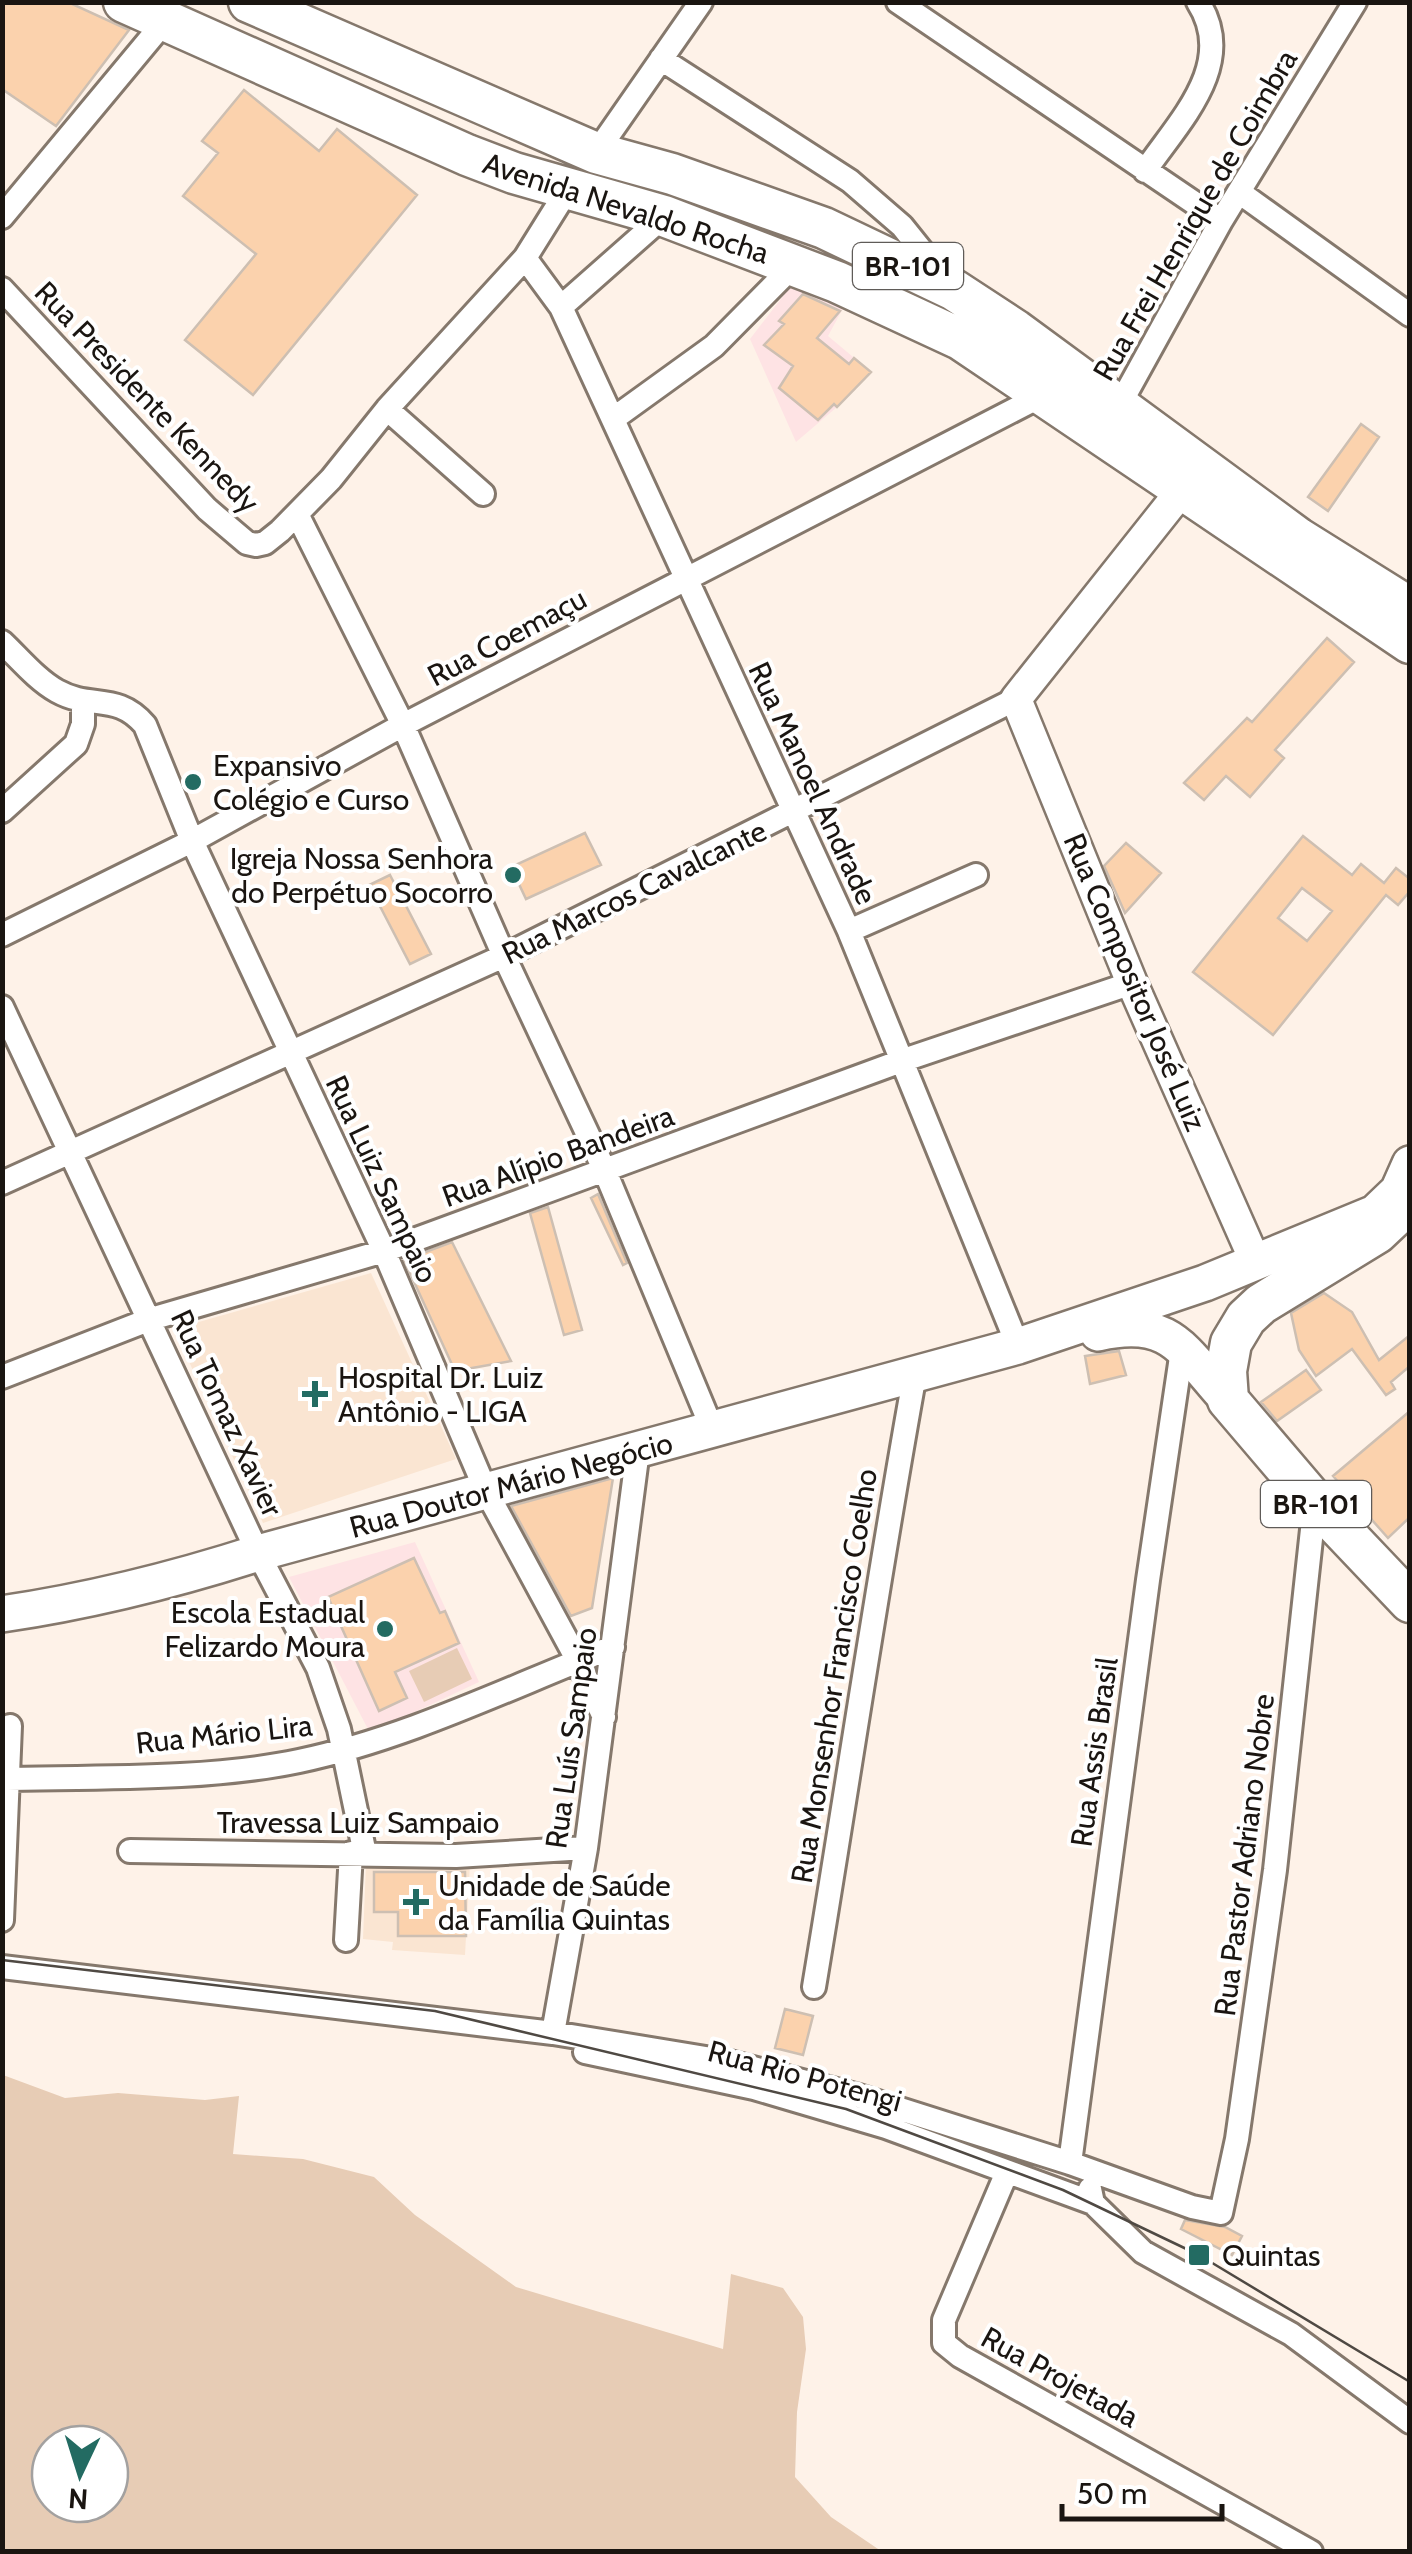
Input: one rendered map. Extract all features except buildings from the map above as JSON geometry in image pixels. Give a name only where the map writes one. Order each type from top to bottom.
[{"type":"highway","name":"Avenida Nevaldo Rocha","points":[[124,2],[467,155],[664,216],[903,310],[946,332],[1196,501]]},
{"type":"highway","name":"Avenida Nevaldo Rocha","points":[[249,2],[596,154],[672,174],[824,228],[954,290],[1163,439],[1301,554]]},
{"type":"highway","points":[[1163,439],[1243,474],[1410,594]]},
{"type":"highway","name":"BR-101","points":[[1196,501],[1410,608]]},
{"type":"highway","points":[[1196,501],[1255,558],[1410,670]]},
{"type":"highway","name":"BR-101","points":[[1301,554],[1410,643]]},
{"type":"highway","points":[[1228,1400],[1226,1371],[1230,1343],[1246,1318],[1288,1285],[1396,1219],[1410,1202]]},
{"type":"highway","name":"BR-101","points":[[1228,1400],[1314,1502],[1410,1602]]},
{"type":"main road","name":"Rua Doutor Mário Negócio","points":[[2,1614],[181,1578],[258,1553],[1018,1346],[1256,1263],[1375,1213],[1398,1191],[1410,1164]]},
{"type":"main road","name":"Rua Doutor Mário Negócio","points":[[1018,1346],[1128,1326],[1171,1336],[1228,1400]]},
{"type":"street","points":[[596,154],[701,2]]},
{"type":"street","points":[[898,2],[1221,221]]},
{"type":"street","points":[[1145,171],[1203,86],[1212,62],[1212,34],[1198,2]]},
{"type":"street","name":"Rua Frei Henrique de Coimbra","points":[[1118,406],[1238,192],[1355,2]]},
{"type":"street","points":[[2,218],[165,20]]},
{"type":"street","name":"Avenida Nevaldo Rocha","points":[[660,59],[850,182],[902,226],[954,290]]},
{"type":"street","points":[[568,189],[525,258],[297,514],[403,725],[504,956],[605,1172],[714,1431]]},
{"type":"street","points":[[1238,192],[1410,315]]},
{"type":"street","points":[[560,307],[664,216]]},
{"type":"street","name":"Rua Manoel Andrade","points":[[525,258],[560,307],[849,931],[1018,1346]]},
{"type":"street","points":[[613,420],[714,346],[794,265]]},
{"type":"street","name":"Rua Presidente Kennedy","points":[[2,289],[206,509],[246,544],[265,542],[297,514]]},
{"type":"street","name":"Rua Coemaçu","points":[[2,936],[192,841],[403,725],[1041,396]]},
{"type":"street","points":[[387,409],[483,494]]},
{"type":"street","name":"Rua Marcos Cavalcante","points":[[2,1183],[504,956],[794,814],[1016,699],[1196,501]]},
{"type":"street","points":[[2,642],[53,690],[82,701],[83,724],[76,744],[2,811]]},
{"type":"street","name":"Rua Compositor José Luiz","points":[[1016,699],[1132,983],[1256,1263]]},
{"type":"street","name":"Rua Luiz Sampaio","points":[[82,701],[132,709],[145,724],[192,841],[384,1251],[486,1491],[604,1716]]},
{"type":"street","points":[[849,931],[976,876]]},
{"type":"street","name":"Rua Alípio Bandeira","points":[[2,1376],[151,1320],[384,1251],[904,1060],[1132,983]]},
{"type":"street","name":"Rua Tomaz Xavier","points":[[2,1007],[9,1035],[72,1152],[258,1553],[318,1668],[344,1750],[358,1854],[346,1940]]},
{"type":"street","name":"Rua Assis Brasil","points":[[1070,2163],[1182,1350]]},
{"type":"street","name":"Rua Monsenhor Francisco Coelho","points":[[814,1987],[873,1608],[915,1374]]},
{"type":"street","name":"Rua Luís Sampaio","points":[[552,2033],[586,1848],[638,1450]]},
{"type":"street","name":"Rua Pastor Adriano Nobre","points":[[1221,2212],[1237,2138],[1276,1870],[1314,1502]]},
{"type":"street","name":"Rua Mário Lira","points":[[6,1779],[250,1768],[344,1750],[613,1647]]},
{"type":"street","points":[[2,1920],[10,1726]]},
{"type":"street","name":"Travessa Luiz Sampaio","points":[[130,1851],[456,1856],[586,1848]]},
{"type":"street","name":"Rua Rio Potengi","points":[[2,1967],[552,2033],[730,2062],[1070,2163],[1192,2207],[1221,2212]]},
{"type":"street","name":"Rua Rio Potengi","points":[[497,2026],[525,2039],[754,2088],[886,2127],[1093,2203],[1142,2252],[1291,2334],[1410,2422]]},
{"type":"street","name":"Rua Rio Potengi","points":[[1070,2163],[1084,2178],[1093,2203]]},
{"type":"street","name":"Rua Projetada","points":[[1007,2172],[944,2320],[944,2343],[960,2356],[1311,2552]]},
{"type":"shaded area","points":[[797,278],[847,301],[828,336],[871,372],[796,442],[750,339]]},
{"type":"shaded area","name":"Hospital Dr. Luiz Antônio - LIGA","points":[[371,1273],[456,1459],[263,1523],[174,1329]]},
{"type":"shaded area","name":"Escola Estadual Felizardo Moura","points":[[415,1542],[479,1682],[370,1733],[289,1577]]},
{"type":"shaded area","points":[[457,1648],[472,1679],[424,1702],[409,1671]]},
{"type":"shaded area","name":"Unidade de Saúde da Família Quintas","points":[[470,1863],[465,1955],[392,1950],[393,1942],[363,1939],[366,1864]]},
{"type":"shaded area","points":[[3,2075],[65,2098],[118,2093],[205,2100],[239,2096],[233,2154],[303,2159],[374,2177],[415,2215],[516,2287],[723,2349],[731,2274],[783,2288],[803,2317],[806,2349],[797,2412],[795,2477],[831,2517],[881,2551],[3,2551]]},
{"type":"tram line","points":[[2,1960],[435,2011],[846,2109],[1063,2190],[1199,2255],[1410,2382]]},
{"type":"place","name":"Expansivo Colégio e Curso","points":[[193,782]]},
{"type":"place","name":"Igreja Nossa Senhora do Perpétuo Socorro","points":[[513,875]]},
{"type":"place","name":"Hospital Dr. Luiz Antônio - LIGA","points":[[315,1394]]},
{"type":"place","name":"Escola Estadual Felizardo Moura","points":[[385,1629]]},
{"type":"place","name":"Unidade de Saúde da Família Quintas","points":[[416,1902]]},
{"type":"place","name":"Quintas","points":[[1199,2255]]}]
